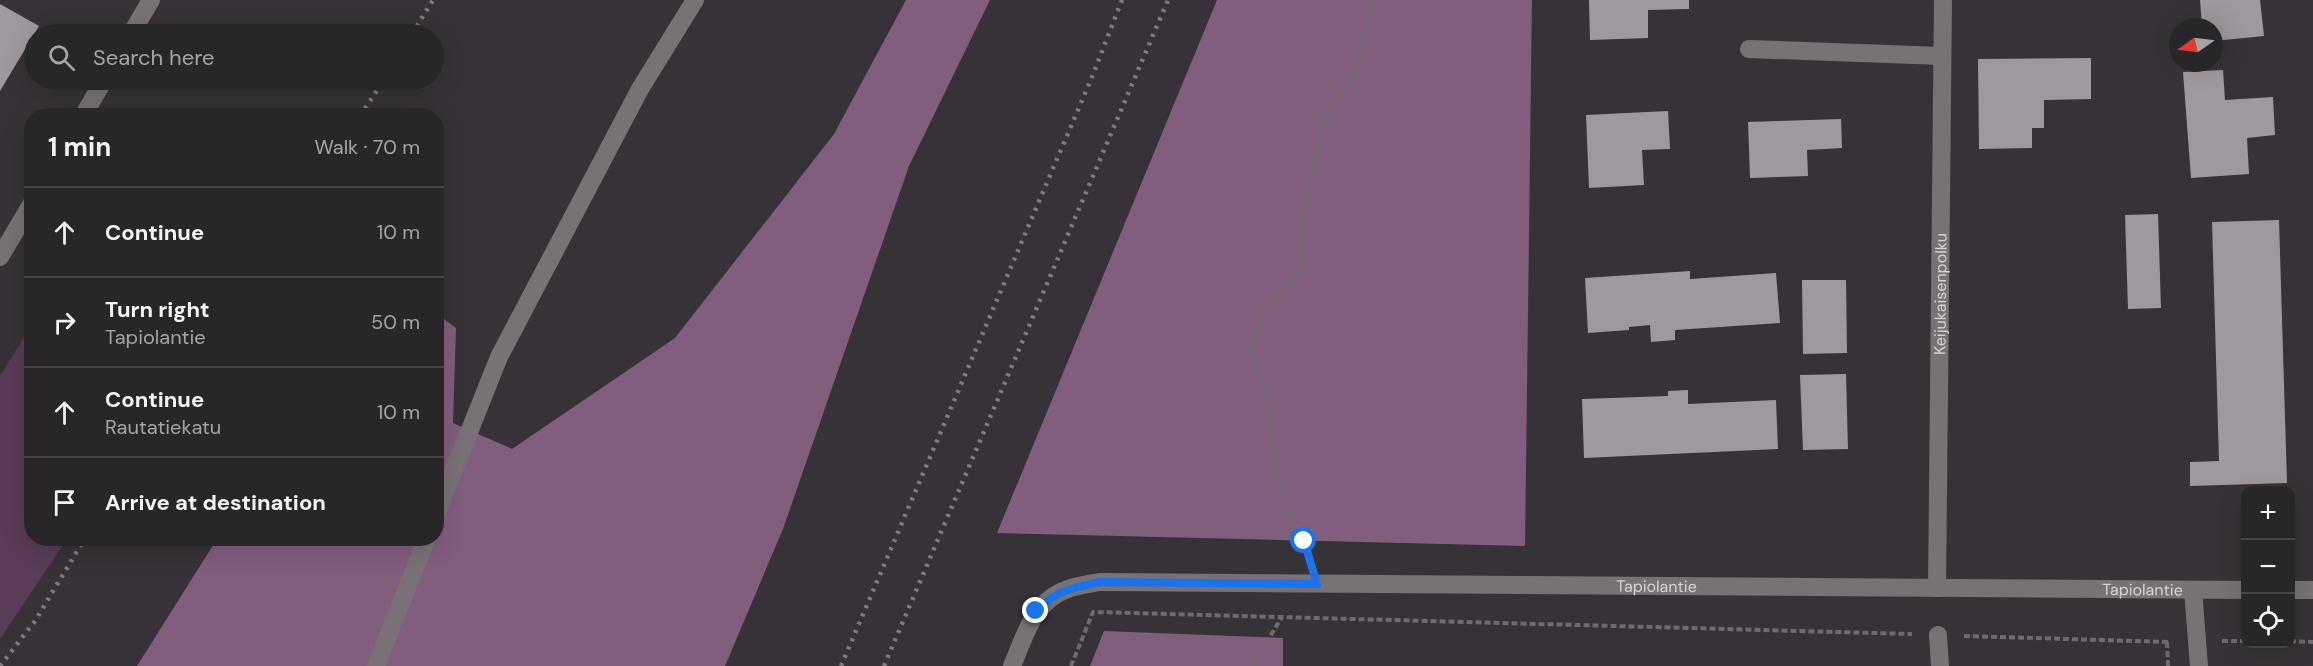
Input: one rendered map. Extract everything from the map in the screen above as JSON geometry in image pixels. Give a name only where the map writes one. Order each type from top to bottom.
[{"type":"street","points":[[136,24],[151,0]]},
{"type":"street","points":[[444,495],[499,357],[640,89],[695,0]]},
{"type":"street","name":"Keijukaisenpolku","points":[[1937,588],[1943,0]]},
{"type":"street","points":[[1749,49],[1942,56]]},
{"type":"street","points":[[88,108],[98,90]]},
{"type":"street","points":[[0,257],[24,216]]},
{"type":"street","points":[[376,666],[424,546]]},
{"type":"street","name":"Tapiolantie","points":[[1012,666],[1036,611],[1051,596],[1068,589],[1100,582],[2241,590]]},
{"type":"street","points":[[2193,590],[2199,666]]},
{"type":"street","points":[[2295,590],[2313,590]]},
{"type":"street","points":[[1938,635],[1940,666]]},
{"type":"path","points":[[1317,584],[1304,541],[1276,477],[1269,405],[1251,346],[1262,316],[1300,268],[1304,204],[1324,124],[1354,75],[1371,14],[1370,0]]},
{"type":"path","points":[[1071,666],[1093,612],[2167,642],[2241,641]]},
{"type":"path","points":[[1252,666],[1282,617]]},
{"type":"path","points":[[2295,641],[2313,642]]},
{"type":"path","points":[[2167,642],[2168,666]]},
{"type":"shaded area","points":[[906,0],[990,0],[909,166],[783,529],[725,666],[137,666],[213,546],[444,546],[444,319],[456,328],[453,423],[512,449],[675,338],[834,134]]},
{"type":"shaded area","points":[[1217,0],[1532,0],[1525,546],[997,533]]},
{"type":"shaded area","points":[[24,337],[24,546],[62,546],[0,639],[0,376]]},
{"type":"shaded area","points":[[1104,631],[1283,638],[1283,666],[1090,666]]},
{"type":"building","points":[[1589,0],[1689,0],[1689,9],[1648,10],[1648,38],[1590,40]]},
{"type":"building","points":[[2200,0],[2260,0],[2264,36],[2223,40],[2223,18],[2201,18]]},
{"type":"building","points":[[0,4],[35,24],[24,24],[24,51],[0,91]]},
{"type":"building","points":[[2091,58],[2091,99],[2044,100],[2044,128],[2032,128],[2032,148],[1979,149],[1978,59]]},
{"type":"building","points":[[2223,70],[2225,100],[2273,97],[2275,135],[2247,138],[2249,174],[2191,178],[2183,72],[2223,72]]},
{"type":"building","points":[[1668,111],[1670,149],[1642,150],[1644,185],[1589,188],[1586,115]]},
{"type":"building","points":[[1841,119],[1842,148],[1807,150],[1808,176],[1750,178],[1748,122]]},
{"type":"building","points":[[2158,214],[2161,308],[2128,309],[2125,215]]},
{"type":"building","points":[[2279,220],[2287,483],[2190,486],[2190,462],[2219,461],[2212,222]]},
{"type":"building","points":[[1690,271],[1690,279],[1776,273],[1780,323],[1675,330],[1675,340],[1651,342],[1650,325],[1629,327],[1629,330],[1588,333],[1585,278]]},
{"type":"building","points":[[1802,280],[1846,280],[1847,353],[1803,354]]},
{"type":"building","points":[[1846,374],[1848,449],[1803,450],[1800,375]]},
{"type":"building","points":[[1688,390],[1688,404],[1776,400],[1778,449],[1584,458],[1582,399],[1668,396],[1668,391]]},
{"type":"railway","points":[[418,24],[433,0]]},
{"type":"railway","points":[[841,666],[1092,77],[1122,0]]},
{"type":"railway","points":[[884,666],[1168,0]]},
{"type":"railway","points":[[365,108],[377,90]]},
{"type":"railway","points":[[0,666],[35,621],[80,546]]},
{"type":"route","points":[[1036,611],[1051,596],[1068,589],[1100,582],[1317,584],[1304,541]]}]
